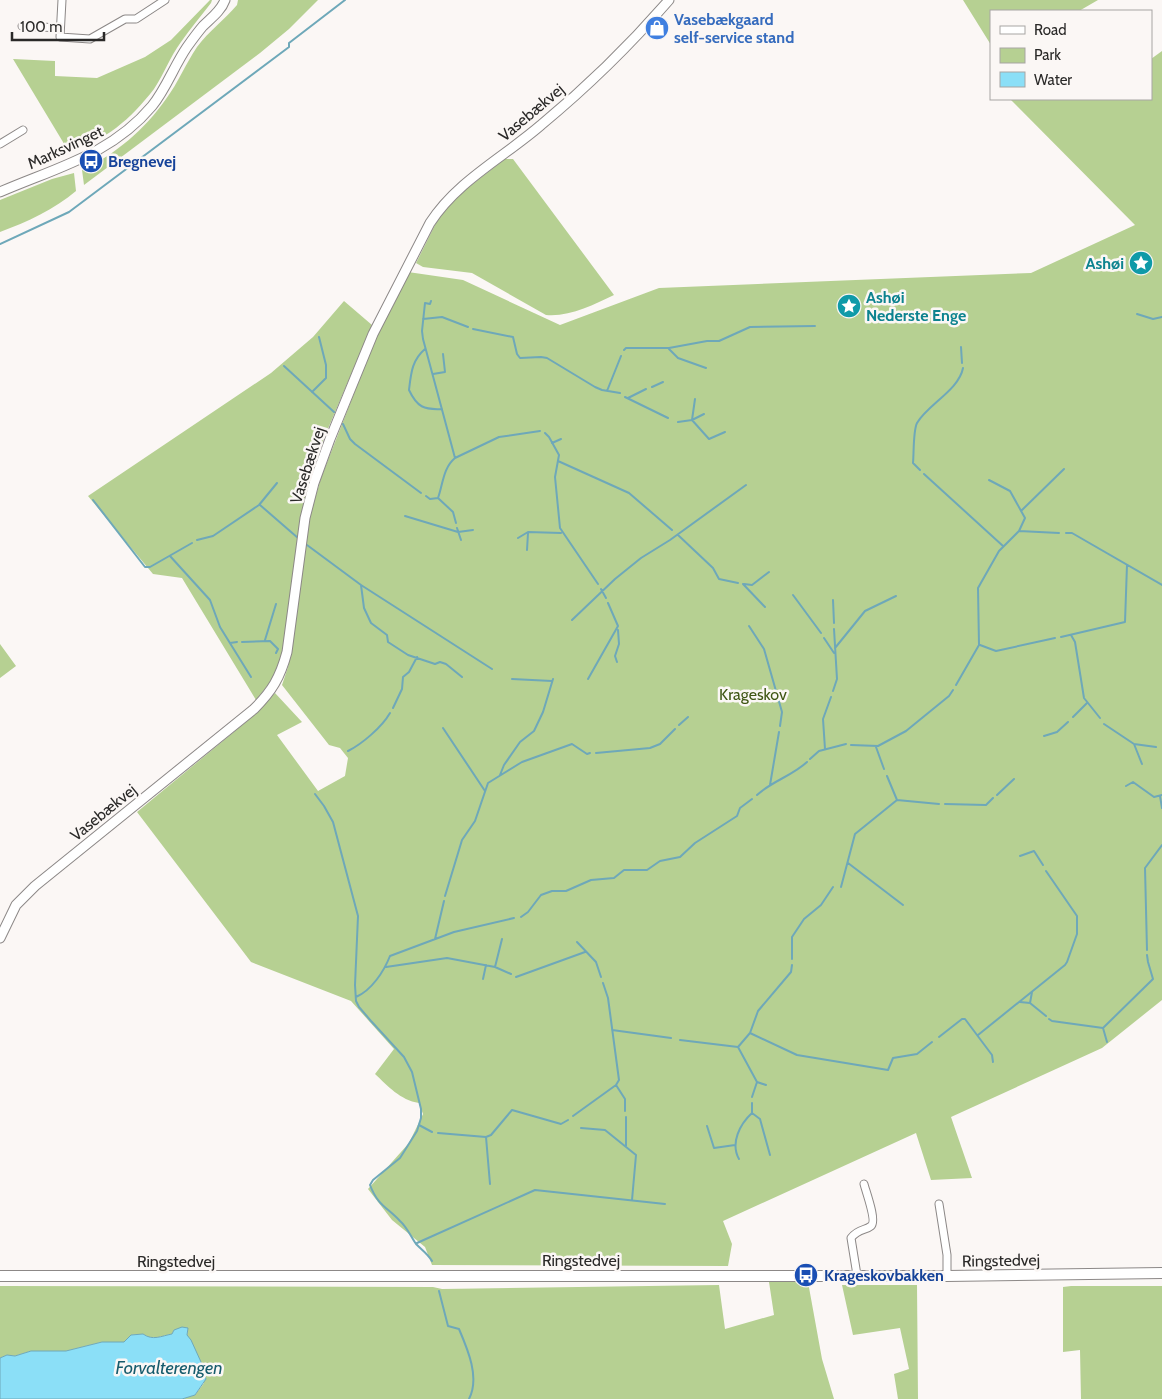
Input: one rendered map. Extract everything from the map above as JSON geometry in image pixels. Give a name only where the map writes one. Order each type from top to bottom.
[{"type":"main road","name":"Ringstedvej","points":[[0,1276],[947,1276],[1162,1273]]},
{"type":"street","points":[[62,0],[60,37],[90,39],[125,19],[136,19],[165,0]]},
{"type":"street","name":"Marksvinget","points":[[0,192],[96,152],[118,139],[152,106],[185,50],[222,7],[225,0]]},
{"type":"street","name":"Vasebækvej","points":[[0,938],[16,904],[35,886],[254,710],[276,684],[287,652],[306,518],[314,483],[373,334],[430,223],[440,207],[457,191],[541,126],[608,65],[669,0]]},
{"type":"street","points":[[22,26],[60,28]]},
{"type":"street","points":[[0,144],[23,130]]},
{"type":"street","points":[[857,1275],[851,1238],[857,1231],[870,1227],[873,1224],[864,1184]]},
{"type":"street","points":[[939,1204],[947,1256],[947,1276]]},
{"type":"green space","points":[[212,0],[211,3],[177,48],[154,89],[136,110],[106,135],[69,152],[13,59],[55,61],[55,76],[97,78],[145,57],[171,40]]},
{"type":"green space","points":[[238,0],[318,0],[289,29],[260,53],[84,185],[82,170],[118,149],[149,121],[170,93],[197,47],[237,5]]},
{"type":"green space","points":[[963,0],[1098,0],[1081,10],[990,10],[990,43]]},
{"type":"green space","name":"Krageskov","points":[[1162,51],[1162,1000],[1102,1048],[951,1117],[972,1178],[931,1180],[916,1133],[723,1221],[732,1244],[728,1266],[432,1265],[425,1247],[392,1220],[368,1189],[409,1143],[423,1114],[419,1103],[400,1096],[375,1074],[394,1049],[351,1001],[251,962],[137,812],[258,712],[275,693],[302,722],[277,735],[318,791],[345,776],[348,758],[340,748],[329,745],[282,685],[288,667],[294,631],[310,516],[321,478],[378,332],[408,272],[463,280],[560,325],[659,288],[1031,273],[1135,225],[1011,100],[1152,100],[1152,58]]},
{"type":"green space","points":[[505,159],[513,159],[614,295],[573,312],[546,315],[472,273],[423,267],[416,263],[439,217],[461,193]]},
{"type":"green space","points":[[74,173],[76,191],[59,204],[0,232],[0,200],[52,179]]},
{"type":"green space","points":[[344,301],[372,325],[316,457],[302,514],[283,651],[272,680],[256,700],[182,578],[153,574],[88,496],[271,373],[313,337]]},
{"type":"green space","points":[[0,644],[16,666],[0,678]]},
{"type":"green space","points":[[769,1282],[808,1282],[822,1359],[834,1399],[182,1399],[195,1395],[204,1383],[201,1362],[187,1335],[188,1328],[174,1330],[172,1334],[157,1337],[143,1334],[131,1335],[124,1342],[102,1342],[66,1351],[31,1351],[0,1358],[0,1286],[433,1287],[442,1289],[719,1285],[725,1329],[774,1315]]},
{"type":"green space","points":[[842,1285],[917,1285],[918,1399],[898,1399],[894,1374],[909,1369],[900,1328],[853,1335]]},
{"type":"green space","points":[[1162,1286],[1162,1399],[1081,1399],[1080,1350],[1063,1352],[1063,1287]]},
{"type":"water","name":"Forvalterengen","points":[[182,1327],[188,1328],[187,1335],[201,1362],[206,1379],[195,1395],[182,1399],[0,1399],[0,1358],[7,1355],[15,1356],[31,1351],[66,1351],[102,1342],[124,1342],[131,1335],[143,1334],[157,1337],[172,1334],[174,1330]]},
{"type":"waterway","points":[[0,244],[69,212],[289,47],[289,43],[345,0]]},
{"type":"waterway","points":[[431,301],[430,304],[425,303],[423,339],[455,458]]},
{"type":"waterway","points":[[1137,314],[1153,319],[1162,317]]},
{"type":"waterway","points":[[423,319],[442,317],[468,327]]},
{"type":"waterway","points":[[624,350],[626,348],[669,348],[707,341],[719,341],[750,327],[815,326]]},
{"type":"waterway","points":[[473,329],[513,337],[517,354],[520,358],[547,358],[595,387],[620,393]]},
{"type":"waterway","points":[[312,392],[326,378],[326,365],[319,337]]},
{"type":"waterway","points":[[961,347],[962,363]]},
{"type":"waterway","points":[[425,349],[415,362],[409,390],[418,404],[430,409],[442,409]]},
{"type":"waterway","points":[[669,349],[678,358],[706,368]]},
{"type":"waterway","points":[[433,374],[445,372],[443,354]]},
{"type":"waterway","points":[[607,391],[621,356]]},
{"type":"waterway","points":[[284,366],[334,412]]},
{"type":"waterway","points":[[920,470],[913,463],[914,437],[917,423],[956,383],[963,368]]},
{"type":"waterway","points":[[652,387],[663,382]]},
{"type":"waterway","points":[[628,398],[646,389]]},
{"type":"waterway","points":[[625,397],[668,418]]},
{"type":"waterway","points":[[695,399],[692,420],[709,439],[725,432]]},
{"type":"waterway","points":[[678,422],[692,420],[704,414]]},
{"type":"waterway","points":[[343,424],[350,439],[355,444],[421,493]]},
{"type":"waterway","points":[[426,496],[430,499],[438,498],[448,466],[455,458],[499,437],[540,431]]},
{"type":"waterway","points":[[545,433],[559,455],[555,477],[560,528],[598,584]]},
{"type":"waterway","points":[[552,443],[561,439]]},
{"type":"waterway","points":[[558,461],[629,493],[672,530]]},
{"type":"waterway","points":[[1021,511],[1064,469]]},
{"type":"waterway","points":[[924,474],[1003,546]]},
{"type":"waterway","points":[[956,685],[979,645],[978,588],[999,551],[1019,531],[1025,518],[1010,491],[989,480]]},
{"type":"waterway","points":[[197,540],[213,536],[259,505],[277,483]]},
{"type":"waterway","points":[[572,620],[615,579],[641,558],[670,540],[746,485]]},
{"type":"waterway","points":[[438,498],[453,512],[456,523]]},
{"type":"waterway","points":[[93,500],[145,567],[150,567],[192,543]]},
{"type":"waterway","points":[[260,505],[298,538]]},
{"type":"waterway","points":[[405,516],[458,532],[473,530]]},
{"type":"waterway","points":[[457,528],[461,540]]},
{"type":"waterway","points":[[1019,531],[1059,533]]},
{"type":"waterway","points":[[518,538],[528,532],[561,533]]},
{"type":"waterway","points":[[527,550],[528,533]]},
{"type":"waterway","points":[[1066,533],[1072,533],[1162,585]]},
{"type":"waterway","points":[[678,535],[713,568],[719,579],[738,583]]},
{"type":"waterway","points":[[307,545],[361,585],[492,669]]},
{"type":"waterway","points":[[170,556],[210,600],[220,627],[251,677]]},
{"type":"waterway","points":[[1061,637],[1125,622],[1127,565]]},
{"type":"waterway","points":[[744,584],[752,585],[769,572]]},
{"type":"waterway","points":[[743,584],[765,607]]},
{"type":"waterway","points":[[361,585],[364,608],[371,623],[387,635],[388,642],[408,655],[435,664],[440,662],[446,664],[462,677]]},
{"type":"waterway","points":[[601,589],[606,598]]},
{"type":"waterway","points":[[793,595],[821,633]]},
{"type":"waterway","points":[[835,648],[865,611],[896,596]]},
{"type":"waterway","points":[[833,600],[834,623]]},
{"type":"waterway","points":[[588,679],[618,626],[608,603]]},
{"type":"waterway","points":[[265,640],[276,604]]},
{"type":"waterway","points":[[749,626],[764,649],[782,712],[780,726]]},
{"type":"waterway","points":[[833,691],[837,679],[834,629]]},
{"type":"waterway","points":[[617,662],[615,656],[619,644],[618,630]]},
{"type":"waterway","points":[[1071,635],[1075,642],[1084,698],[1100,718]]},
{"type":"waterway","points":[[824,638],[834,653]]},
{"type":"waterway","points":[[980,645],[996,651],[1055,638]]},
{"type":"waterway","points":[[242,642],[270,641],[278,649],[276,653]]},
{"type":"waterway","points":[[230,643],[237,642]]},
{"type":"waterway","points":[[393,708],[402,689],[403,677],[409,672],[417,657]]},
{"type":"waterway","points":[[512,679],[552,681]]},
{"type":"waterway","points":[[500,775],[504,765],[520,742],[534,731],[543,712],[553,679]]},
{"type":"waterway","points":[[851,745],[878,746],[906,731],[949,696],[953,690]]},
{"type":"waterway","points":[[825,749],[823,719],[831,697]]},
{"type":"waterway","points":[[1073,717],[1087,703]]},
{"type":"waterway","points":[[348,751],[371,735],[390,713]]},
{"type":"waterway","points":[[679,725],[688,717]]},
{"type":"waterway","points":[[1044,736],[1057,732],[1068,722]]},
{"type":"waterway","points":[[1104,724],[1134,744],[1142,764]]},
{"type":"waterway","points":[[443,728],[485,791]]},
{"type":"waterway","points":[[596,753],[650,748],[660,744],[675,729]]},
{"type":"waterway","points":[[770,785],[779,732]]},
{"type":"waterway","points":[[445,896],[462,840],[475,821],[488,783],[522,762],[572,744],[587,754],[590,753]]},
{"type":"waterway","points":[[810,759],[819,751],[846,744]]},
{"type":"waterway","points":[[1134,744],[1156,747]]},
{"type":"waterway","points":[[876,747],[884,769]]},
{"type":"waterway","points":[[757,795],[807,762]]},
{"type":"waterway","points":[[887,776],[897,800]]},
{"type":"waterway","points":[[997,795],[1014,779]]},
{"type":"waterway","points":[[1126,786],[1133,782],[1154,797],[1162,795]]},
{"type":"waterway","points":[[315,794],[333,822],[358,916],[356,1001],[359,1007],[404,1057],[412,1072],[421,1109],[421,1118],[417,1131],[400,1158],[373,1180],[370,1185],[380,1202],[402,1223],[416,1244],[432,1261]]},
{"type":"waterway","points":[[1160,796],[1162,808]]},
{"type":"waterway","points":[[945,804],[986,805],[993,798]]},
{"type":"waterway","points":[[521,917],[528,912],[541,895],[552,891],[566,891],[591,880],[614,878],[624,870],[647,870],[660,861],[680,857],[695,843],[737,816],[740,808],[752,799]]},
{"type":"waterway","points":[[841,887],[855,834],[897,800],[939,804]]},
{"type":"waterway","points":[[1147,950],[1145,868],[1162,845]]},
{"type":"waterway","points":[[1020,856],[1034,851],[1043,865]]},
{"type":"waterway","points":[[848,863],[903,905]]},
{"type":"waterway","points":[[978,1035],[1067,962],[1077,934],[1077,916],[1046,871]]},
{"type":"waterway","points":[[792,959],[792,937],[804,919],[821,905],[833,887]]},
{"type":"waterway","points":[[435,939],[444,901]]},
{"type":"waterway","points":[[356,997],[377,980],[390,956],[454,932],[514,918]]},
{"type":"waterway","points":[[495,967],[502,939]]},
{"type":"waterway","points":[[577,942],[596,962],[601,977]]},
{"type":"waterway","points":[[516,977],[585,952]]},
{"type":"waterway","points":[[1103,1028],[1153,979],[1147,955]]},
{"type":"waterway","points":[[386,967],[447,958],[495,967],[511,974]]},
{"type":"waterway","points":[[483,979],[486,965]]},
{"type":"waterway","points":[[738,1047],[750,1033],[758,1011],[791,972],[792,965]]},
{"type":"waterway","points":[[573,1116],[616,1085],[619,1080],[608,998],[603,983]]},
{"type":"waterway","points":[[1020,1002],[1030,1003],[1032,992]]},
{"type":"waterway","points":[[1030,1003],[1046,1016]]},
{"type":"waterway","points":[[939,1037],[962,1019],[965,1019],[992,1055],[993,1062]]},
{"type":"waterway","points":[[1049,1019],[1103,1028],[1107,1042]]},
{"type":"waterway","points":[[612,1030],[671,1038]]},
{"type":"waterway","points":[[750,1033],[797,1055],[888,1070],[893,1058],[917,1054],[932,1042]]},
{"type":"waterway","points":[[680,1040],[738,1047]]},
{"type":"waterway","points":[[738,1047],[757,1082],[752,1097]]},
{"type":"waterway","points":[[757,1082],[766,1085]]},
{"type":"waterway","points":[[616,1085],[625,1099],[625,1111]]},
{"type":"waterway","points":[[739,1159],[736,1153],[736,1140],[740,1128],[752,1113],[752,1103]]},
{"type":"waterway","points":[[438,1133],[486,1137],[491,1135],[512,1110],[561,1124],[568,1120]]},
{"type":"waterway","points":[[752,1113],[760,1119],[770,1155]]},
{"type":"waterway","points":[[626,1117],[626,1146]]},
{"type":"waterway","points":[[419,1125],[432,1132]]},
{"type":"waterway","points":[[707,1126],[714,1148],[735,1145]]},
{"type":"waterway","points":[[581,1128],[605,1130],[636,1155],[632,1200]]},
{"type":"waterway","points":[[486,1137],[490,1184]]},
{"type":"waterway","points":[[417,1243],[535,1190],[665,1204]]},
{"type":"waterway","points":[[439,1291],[448,1326],[459,1329],[469,1355],[473,1373],[472,1391],[469,1399]]},
{"type":"place","name":"Vasebækgaard self-service stand","points":[[657,28]]},
{"type":"place","name":"Bregnevej","points":[[91,161]]},
{"type":"place","name":"Ashøi","points":[[1141,263]]},
{"type":"place","name":"Ashøi Nederste Enge","points":[[849,306]]},
{"type":"place","name":"Krageskovbakken","points":[[806,1275]]}]
